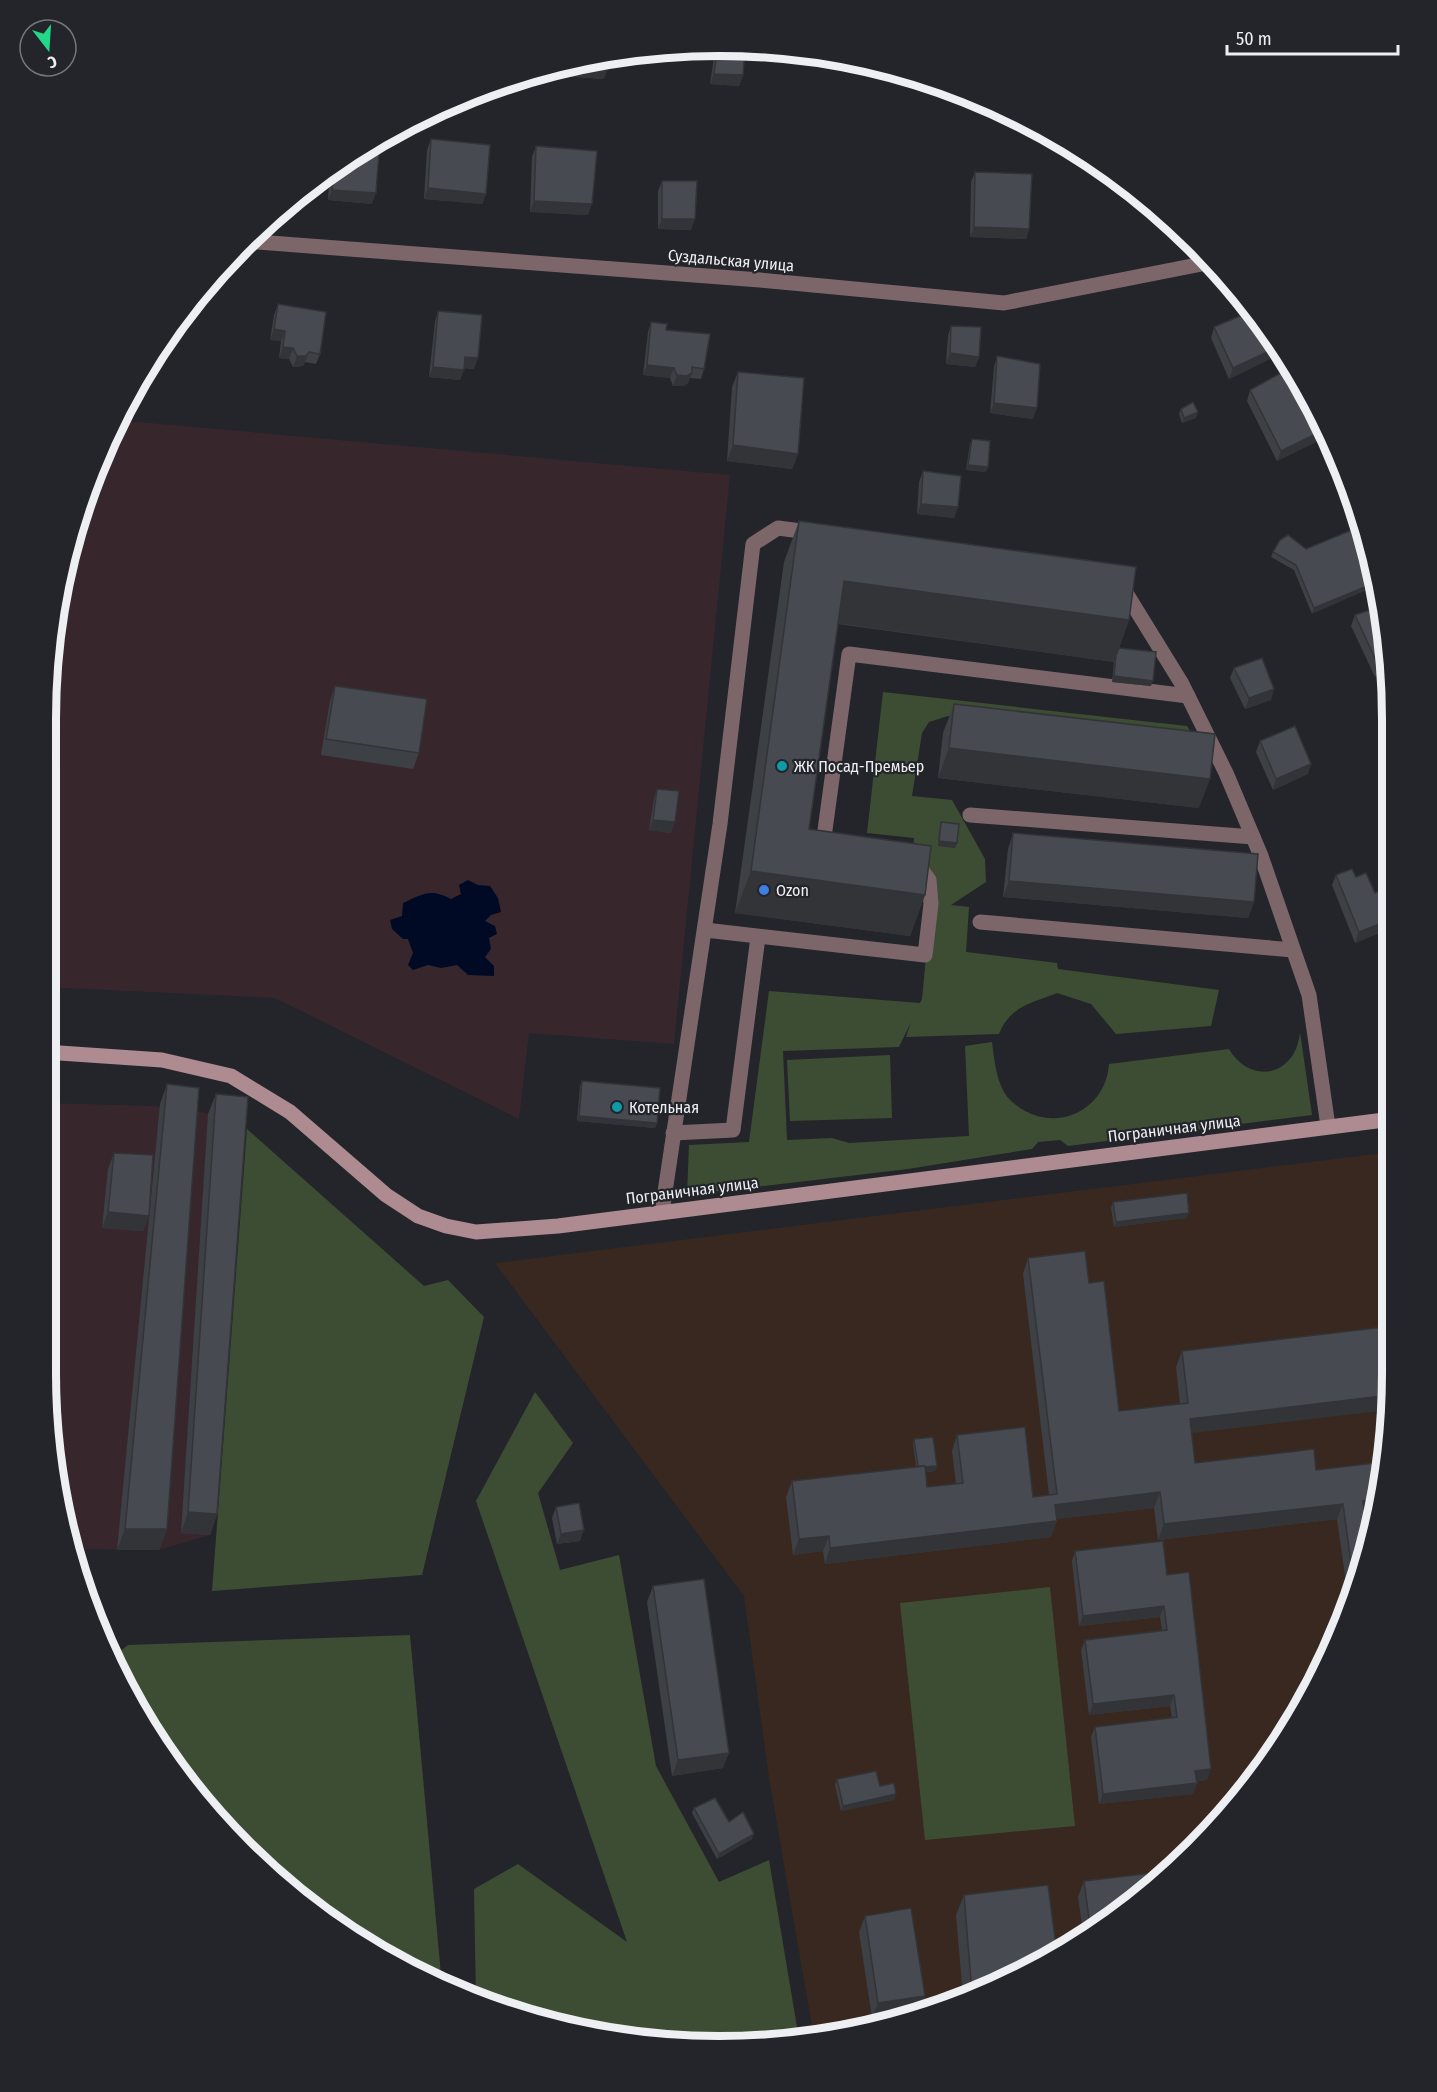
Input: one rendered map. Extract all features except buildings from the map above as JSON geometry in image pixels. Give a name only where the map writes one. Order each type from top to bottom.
[{"type":"street","name":"Суздальская улица","points":[[257,243],[760,280],[1004,303],[1201,264]]},
{"type":"street","points":[[662,1212],[720,824],[753,544],[778,528],[829,534]]},
{"type":"street","points":[[1113,573],[1148,626],[1188,696],[1226,773],[1253,837],[1309,995],[1328,1126]]},
{"type":"street","points":[[832,854],[822,853],[849,654],[1188,696]]},
{"type":"street","points":[[970,815],[1253,837]]},
{"type":"street","points":[[705,930],[925,955],[931,904],[929,880],[917,864],[894,861]]},
{"type":"street","points":[[980,922],[1293,950]]},
{"type":"street","points":[[673,1133],[733,1130],[758,937]]},
{"type":"street","name":"Пограничная улица","points":[[56,1053],[162,1060],[231,1076],[290,1112],[386,1195],[418,1216],[447,1226],[476,1232],[505,1231],[662,1212],[1382,1120]]},
{"type":"shaded area","points":[[126,421],[730,475],[674,1044],[529,1033],[519,1119],[275,998],[56,988],[56,718],[61,632],[78,547],[106,465]]},
{"type":"shaded area","points":[[56,1103],[153,1106],[241,1117],[210,1535],[159,1550],[79,1549],[68,1503],[57,1417]]},
{"type":"shaded area","points":[[1382,1153],[1382,1374],[1376,1460],[1359,1545],[1331,1627],[1313,1667],[1270,1742],[1217,1811],[1156,1872],[1087,1925],[1050,1948],[972,1986],[890,2014],[813,2030],[769,1778],[744,1596],[495,1263]]},
{"type":"green space","points":[[883,692],[1187,726],[1198,744],[948,716],[929,722],[922,733],[912,796],[952,800],[985,859],[986,882],[951,905],[969,907],[966,952],[1057,963],[1058,969],[1219,990],[1211,1026],[1116,1034],[1091,1004],[1057,993],[1016,1011],[1009,1017],[999,1034],[906,1037],[911,1022],[899,1047],[783,1051],[787,1140],[832,1138],[849,1143],[969,1136],[965,1046],[992,1042],[997,1074],[1008,1098],[1025,1111],[1054,1118],[1080,1111],[1091,1103],[1100,1092],[1106,1079],[1109,1064],[1229,1049],[1238,1061],[1249,1068],[1271,1071],[1282,1066],[1290,1058],[1297,1047],[1300,1032],[1312,1115],[1068,1146],[1060,1140],[1038,1142],[1032,1149],[908,1169],[687,1195],[689,1145],[749,1142],[769,991],[920,1003],[922,999],[931,904],[913,854],[914,838],[867,833]]},
{"type":"green space","points":[[890,1055],[892,1118],[790,1121],[787,1060]]},
{"type":"green space","points":[[247,1129],[424,1286],[448,1280],[484,1317],[422,1575],[212,1591]]},
{"type":"green space","points":[[535,1392],[573,1443],[538,1493],[560,1570],[619,1555],[656,1766],[719,1882],[769,1860],[798,2032],[718,2036],[632,2031],[547,2014],[476,1990],[474,1889],[518,1864],[627,1942],[476,1501]]},
{"type":"green space","points":[[1050,1587],[1075,1826],[925,1840],[900,1603]]},
{"type":"green space","points":[[410,1635],[441,1975],[387,1948],[350,1925],[315,1899],[281,1872],[220,1811],[167,1742],[144,1705],[118,1653],[128,1645]]},
{"type":"water","points":[[468,880],[478,885],[490,886],[498,898],[501,912],[491,915],[485,921],[495,926],[497,934],[489,938],[491,949],[485,957],[494,966],[494,976],[468,975],[457,965],[441,968],[428,965],[413,970],[408,965],[413,953],[408,939],[403,939],[392,929],[390,920],[402,916],[403,903],[421,895],[432,893],[451,899],[461,894],[459,885]]},
{"type":"place","name":"ЖК Посад-Премьер","points":[[782,766]]},
{"type":"place","name":"Ozon","points":[[764,890]]},
{"type":"place","name":"Котельная","points":[[617,1107]]}]
